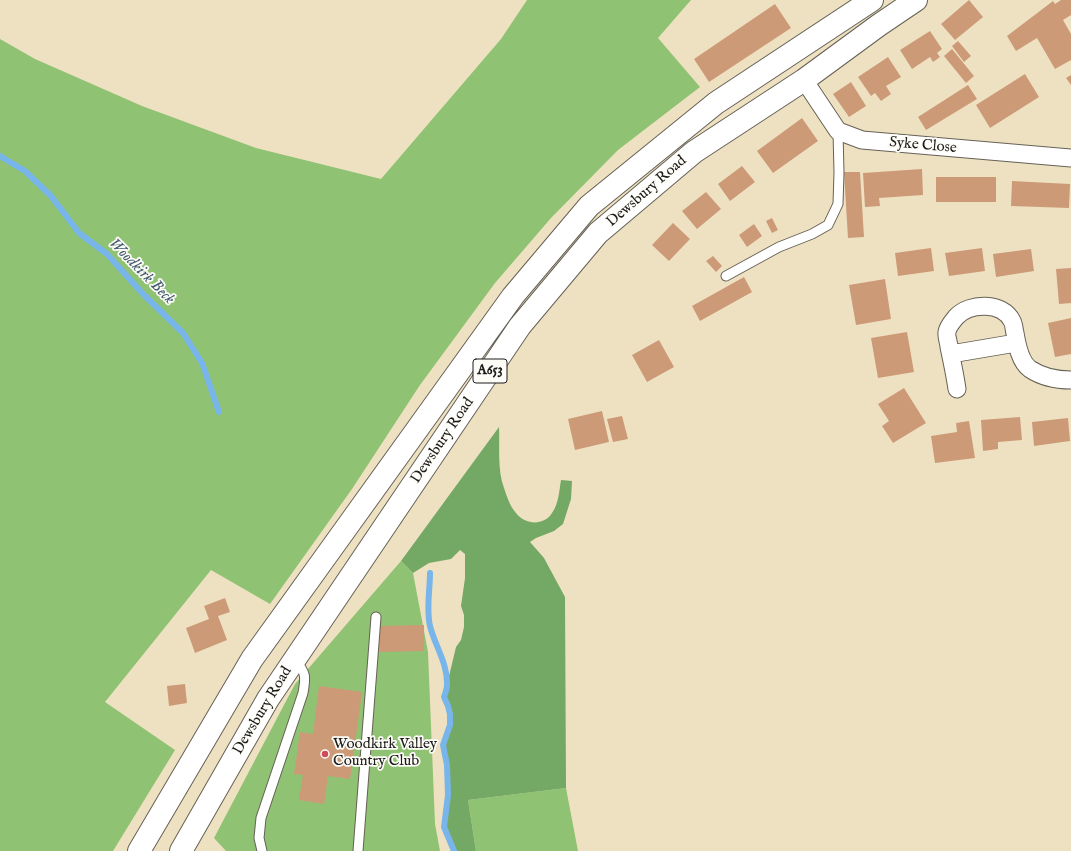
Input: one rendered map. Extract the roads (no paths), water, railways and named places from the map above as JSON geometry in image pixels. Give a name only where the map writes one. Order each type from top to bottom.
[{"type":"main road","name":"Dewsbury Road","points":[[139,851],[252,659],[512,296],[588,206],[716,103],[872,0]]},
{"type":"main road","name":"Dewsbury Road","points":[[181,851],[268,699],[520,326],[598,233],[694,152],[804,80],[878,25],[916,0]]},
{"type":"street","points":[[804,80],[838,131]]},
{"type":"street","name":"Syke Close","points":[[838,131],[862,140],[1071,158]]},
{"type":"street","points":[[958,389],[947,333],[952,322],[960,313],[970,307],[982,305],[993,307],[1004,312],[1012,321],[1016,343],[1020,354],[1029,368],[1044,376],[1071,380]]},
{"type":"street","points":[[951,354],[1016,343]]},
{"type":"lane","points":[[726,276],[779,247],[812,234],[828,225],[838,204],[838,131]]},
{"type":"lane","points":[[358,851],[376,617]]},
{"type":"lane","points":[[262,851],[259,838],[261,818],[303,693],[306,678],[303,669],[295,660]]},
{"type":"waterway","name":"Woodkirk Beck","points":[[0,156],[25,171],[51,196],[79,233],[107,254],[143,294],[183,333],[202,363],[219,412]]},
{"type":"waterway","name":"Woodkirk Beck","points":[[430,573],[428,606],[429,620],[447,677],[444,697],[450,714],[450,725],[443,745],[447,765],[448,795],[444,827],[454,851]]},
{"type":"place","name":"Woodkirk Valley Country Club","points":[[325,754]]}]
